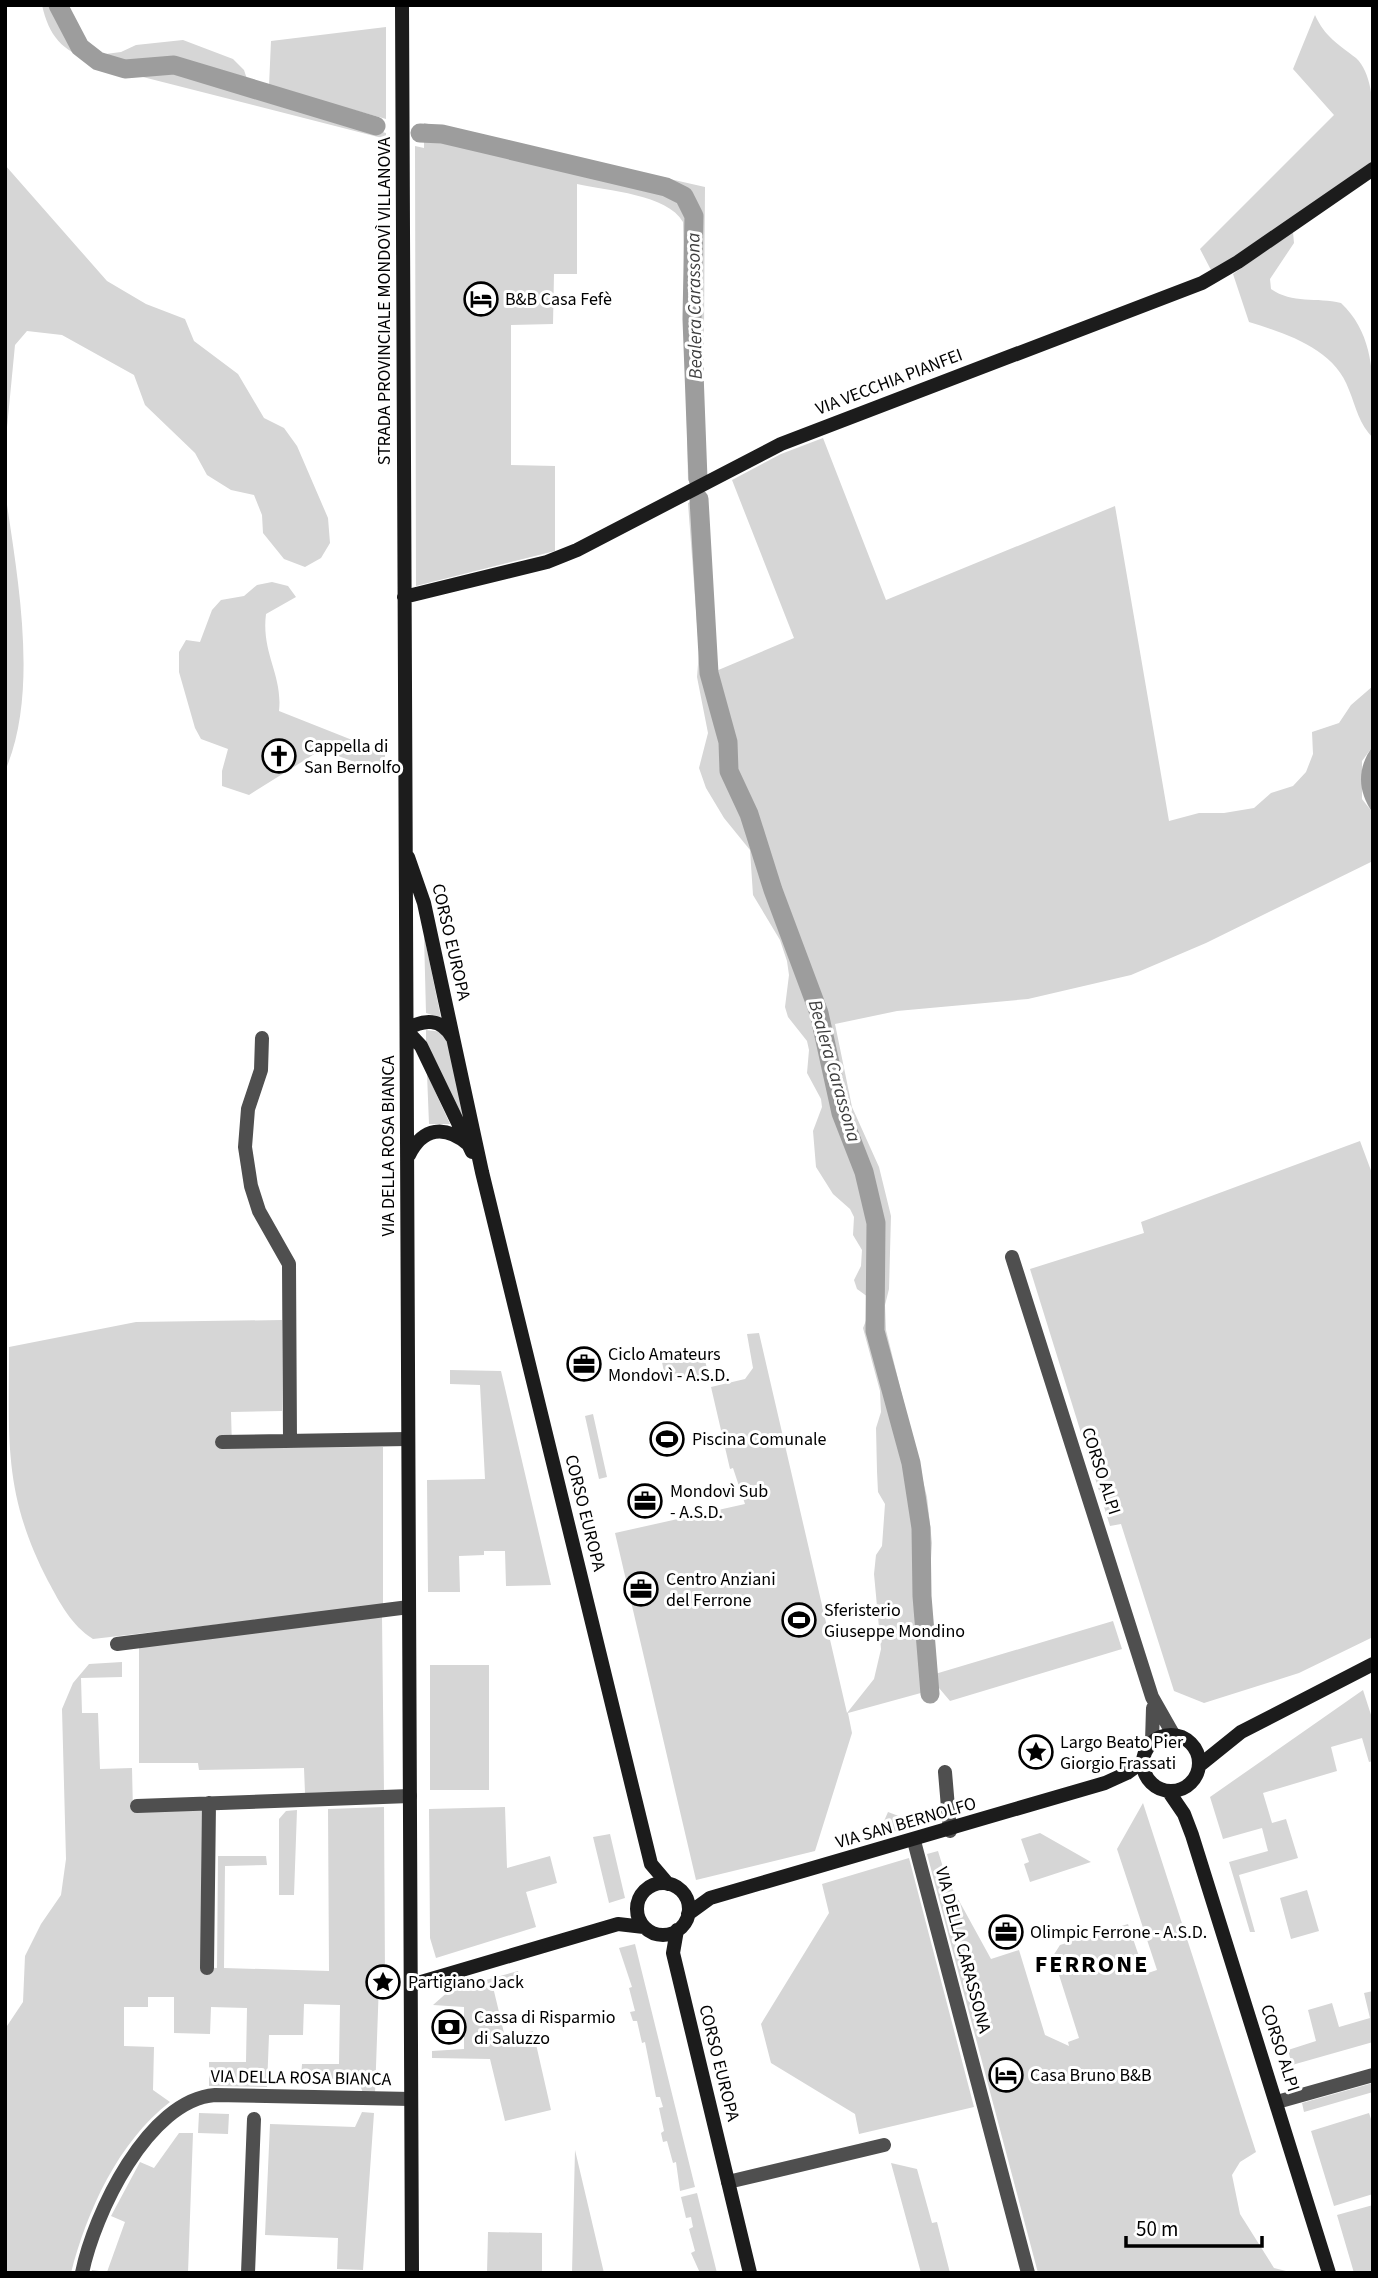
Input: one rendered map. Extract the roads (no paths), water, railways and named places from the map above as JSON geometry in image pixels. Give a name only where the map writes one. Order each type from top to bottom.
[{"type":"street","name":"STRADA PROVINCIALE MONDOVÌ VILLANOVA","points":[[402,5],[405,853]]},
{"type":"street","name":"VIA VECCHIA PIANFEI","points":[[404,597],[547,562],[577,551],[781,443],[1202,283],[1238,262],[1373,169]]},
{"type":"street","name":"VIA DELLA ROSA BIANCA","points":[[405,853],[412,2273]]},
{"type":"street","name":"CORSO EUROPA","points":[[405,853],[419,885],[482,1172],[651,1864],[667,1884],[683,1894]]},
{"type":"street","name":"CORSO EUROPA","points":[[454,1041],[445,1027],[431,1021],[407,1030],[421,1046],[482,1172]]},
{"type":"street","points":[[262,1038],[261,1070],[248,1109],[245,1147],[256,1205],[289,1264],[290,1441]]},
{"type":"street","points":[[408,1156],[418,1140],[434,1131],[456,1134],[468,1144]]},
{"type":"street","name":"CORSO ALPI","points":[[1012,1257],[1152,1697],[1155,1721],[1152,1742]]},
{"type":"street","points":[[222,1442],[408,1439]]},
{"type":"street","points":[[117,1644],[409,1607]]},
{"type":"street","points":[[1169,1792],[1190,1785],[1200,1765],[1241,1732],[1373,1664]]},
{"type":"street","name":"CORSO ALPI","points":[[1152,1697],[1173,1734]]},
{"type":"street","points":[[1192,1744],[1241,1732]]},
{"type":"street","points":[[1149,1783],[1142,1762],[1152,1742],[1173,1734],[1192,1744],[1200,1765]]},
{"type":"street","name":"VIA SAN BERNOLFO","points":[[688,1914],[710,1898],[950,1831],[1111,1781],[1142,1762]]},
{"type":"street","points":[[945,1772],[950,1831]]},
{"type":"street","name":"VIA SAN BERNOLFO","points":[[1111,1781],[1149,1783],[1169,1792]]},
{"type":"street","name":"CORSO ALPI","points":[[1190,1785],[1192,1835]]},
{"type":"street","name":"CORSO ALPI","points":[[1169,1792],[1184,1814],[1192,1835],[1329,2273]]},
{"type":"street","points":[[138,1806],[410,1796]]},
{"type":"street","points":[[207,1968],[209,1803]]},
{"type":"street","name":"VIA DELLA CARASSONA","points":[[914,1841],[1028,2273]]},
{"type":"street","name":"CORSO EUROPA","points":[[637,1907],[646,1889],[651,1864]]},
{"type":"street","points":[[646,1889],[667,1884]]},
{"type":"street","points":[[683,1894],[688,1914]]},
{"type":"street","name":"VIA SAN BERNOLFO","points":[[683,1894],[710,1898]]},
{"type":"street","points":[[411,1985],[618,1924],[644,1927],[637,1907],[618,1924]]},
{"type":"street","name":"CORSO EUROPA","points":[[688,1914],[677,1930],[673,1953],[750,2273]]},
{"type":"street","name":"CORSO EUROPA","points":[[644,1927],[657,1934],[673,1953]]},
{"type":"street","points":[[657,1934],[677,1930]]},
{"type":"street","points":[[1277,2102],[1373,2075]]},
{"type":"street","name":"VIA DELLA ROSA BIANCA","points":[[82,2273],[103,2213],[136,2152],[160,2123],[193,2099],[215,2095],[411,2099]]},
{"type":"street","points":[[248,2273],[254,2119]]},
{"type":"street","points":[[728,2182],[884,2145]]},
{"type":"waterway","name":"Bealera Carassona","points":[[58,5],[80,47],[98,61],[125,69],[174,65],[376,126]]},
{"type":"waterway","name":"Bealera Carassona","points":[[420,133],[442,134],[666,187],[684,196],[694,216],[692,319],[698,479]]},
{"type":"waterway","name":"Bealera Carassona","points":[[699,499],[709,673],[728,742],[729,771],[749,814],[773,890],[819,1013],[841,1113],[864,1172],[876,1223],[875,1331],[911,1463],[921,1528],[922,1596],[930,1694]]},
{"type":"place","name":"B&B Casa Fefè","points":[[481,299]]},
{"type":"place","name":"Cappella di San Bernolfo","points":[[279,756]]},
{"type":"place","name":"Ciclo Amateurs Mondovì - A.S.D.","points":[[584,1364]]},
{"type":"place","name":"Piscina Comunale","points":[[667,1439]]},
{"type":"place","name":"Mondovì Sub - A.S.D.","points":[[645,1501]]},
{"type":"place","name":"Centro Anziani del Ferrone","points":[[641,1589]]},
{"type":"place","name":"Sferisterio Giuseppe Mondino","points":[[799,1620]]},
{"type":"place","name":"Largo Beato Pier Giorgio Frassati","points":[[1036,1752]]},
{"type":"place","name":"Olimpic Ferrone - A.S.D.","points":[[1006,1932]]},
{"type":"place","name":"Partigiano Jack","points":[[383,1982]]},
{"type":"place","name":"Cassa di Risparmio di Saluzzo","points":[[449,2027]]},
{"type":"place","name":"Casa Bruno B&B","points":[[1006,2075]]},
{"type":"district","name":"FERRONE","points":[[1092,1964]]}]
